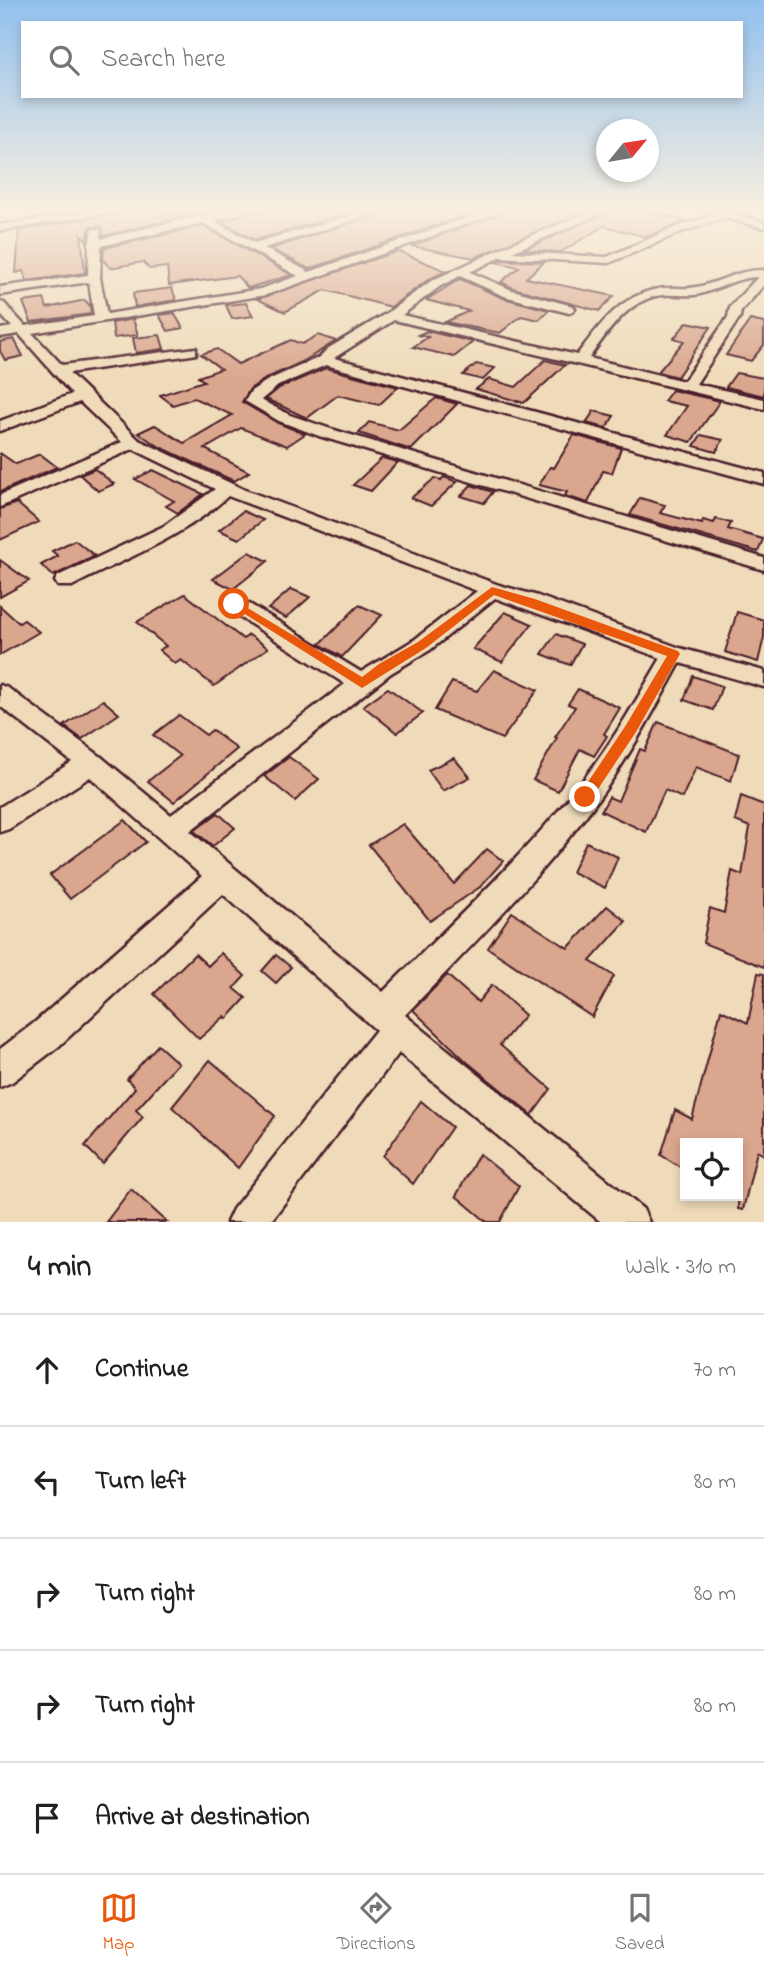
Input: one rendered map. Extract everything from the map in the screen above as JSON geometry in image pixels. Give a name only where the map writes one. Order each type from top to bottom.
[{"type":"street","points":[[94,268],[101,320]]},
{"type":"street","points":[[291,268],[309,277]]},
{"type":"street","points":[[0,333],[101,320],[262,292],[335,268]]},
{"type":"street","points":[[469,268],[435,284],[392,316],[332,352],[325,360],[264,387],[255,395],[253,401],[266,410],[337,435],[586,513],[764,564]]},
{"type":"street","points":[[460,272],[508,293],[569,309]]},
{"type":"street","points":[[580,361],[613,318],[635,297],[659,292],[695,291],[740,273],[764,276]]},
{"type":"street","points":[[688,385],[736,310],[764,276]]},
{"type":"street","points":[[0,291],[94,278]]},
{"type":"street","points":[[0,306],[19,330],[82,396],[133,443],[226,488],[492,590],[531,601],[674,654],[764,679]]},
{"type":"street","points":[[392,316],[764,404]]},
{"type":"street","points":[[58,370],[191,351]]},
{"type":"street","points":[[325,360],[649,449],[721,465],[764,479]]},
{"type":"street","points":[[0,426],[82,396]]},
{"type":"street","points":[[0,502],[133,443]]},
{"type":"street","points":[[65,581],[176,527],[209,506],[226,488]]},
{"type":"street","points":[[170,831],[383,667],[422,645],[492,590]]},
{"type":"street","points":[[234,604],[362,683]]},
{"type":"street","points":[[246,1222],[391,1022],[585,797],[631,729],[674,654]]},
{"type":"street","points":[[0,694],[91,763],[391,1022],[629,1222]]},
{"type":"street","points":[[0,821],[91,763]]},
{"type":"street","points":[[0,1070],[46,1035],[222,876]]},
{"type":"building","points":[[16,268],[84,268],[85,273],[27,281],[23,271],[16,273]]},
{"type":"building","points":[[167,268],[279,268],[292,275],[248,288],[237,276],[169,285]]},
{"type":"building","points":[[348,268],[439,268],[446,271],[429,279],[391,307],[325,290],[285,312],[257,299]]},
{"type":"building","points":[[518,268],[537,268],[526,278],[614,296],[599,311],[513,288],[501,282]]},
{"type":"building","points":[[460,279],[503,298],[549,310],[539,320],[521,316],[500,333],[445,322],[469,311],[426,300]]},
{"type":"building","points":[[172,288],[176,300],[135,307],[133,293]]},
{"type":"building","points":[[44,299],[47,308],[85,300],[90,306],[91,314],[31,322],[23,302]]},
{"type":"building","points":[[246,303],[253,316],[232,319],[226,305]]},
{"type":"building","points":[[174,313],[183,328],[168,331],[159,315]]},
{"type":"building","points":[[133,319],[138,335],[114,338],[112,323]]},
{"type":"building","points":[[750,320],[764,323],[764,345],[751,361],[726,355]]},
{"type":"building","points":[[687,322],[711,327],[677,377],[658,372],[684,341],[674,338]]},
{"type":"building","points":[[427,331],[473,342],[454,357],[413,347],[428,337],[418,335]]},
{"type":"building","points":[[160,335],[164,349],[136,353],[133,338]]},
{"type":"building","points":[[318,335],[336,341],[250,389],[242,402],[278,423],[305,434],[287,446],[241,428],[205,449],[249,472],[234,481],[160,447],[138,433],[155,425],[184,443],[232,415],[194,398],[173,405],[160,395],[204,381],[198,377],[221,369],[201,354],[217,349],[238,364],[291,340],[302,344]]},
{"type":"building","points":[[14,339],[23,356],[5,360],[0,351],[0,342]]},
{"type":"building","points":[[545,360],[565,365],[524,403],[476,389],[489,379],[516,387]]},
{"type":"building","points":[[476,364],[495,368],[483,380],[463,375]]},
{"type":"building","points":[[326,368],[398,387],[379,405],[338,395],[307,418],[266,399],[279,388]]},
{"type":"building","points":[[736,373],[764,378],[764,396],[726,387]]},
{"type":"building","points":[[672,390],[720,401],[691,442],[667,435],[687,406],[664,401]]},
{"type":"building","points":[[436,398],[457,404],[411,450],[359,433],[369,422],[399,430]]},
{"type":"building","points":[[594,411],[614,416],[606,428],[586,423]]},
{"type":"building","points":[[574,435],[621,448],[612,473],[603,471],[588,503],[565,496],[567,492],[539,485],[550,467],[554,468]]},
{"type":"building","points":[[701,435],[723,440],[716,452],[694,446]]},
{"type":"building","points":[[0,453],[16,464],[40,454],[57,467],[0,492]]},
{"type":"building","points":[[382,458],[398,462],[371,491],[353,485]]},
{"type":"building","points":[[95,469],[114,484],[98,491],[80,475]]},
{"type":"building","points":[[153,470],[203,494],[178,513],[166,506],[174,501],[135,479]]},
{"type":"building","points":[[444,477],[457,482],[431,506],[411,498],[435,478],[441,480]]},
{"type":"building","points":[[471,485],[493,492],[484,503],[461,496]]},
{"type":"building","points":[[640,498],[665,505],[660,513],[702,524],[703,520],[714,523],[716,519],[731,523],[728,529],[763,539],[758,552],[630,515]]},
{"type":"building","points":[[17,503],[39,522],[0,540],[0,509]]},
{"type":"building","points":[[243,511],[263,520],[239,539],[219,530]]},
{"type":"building","points":[[75,540],[95,556],[53,576],[41,565],[58,556],[52,551]]},
{"type":"building","points":[[249,552],[268,561],[233,589],[213,579]]},
{"type":"building","points":[[0,560],[29,581],[0,597]]},
{"type":"building","points":[[291,589],[310,597],[286,618],[268,609]]},
{"type":"building","points":[[185,594],[243,639],[249,635],[268,648],[214,686],[181,660],[175,664],[159,650],[166,646],[137,622]]},
{"type":"building","points":[[359,605],[382,615],[342,657],[320,644]]},
{"type":"building","points":[[0,606],[19,623],[24,620],[39,632],[0,655]]},
{"type":"building","points":[[505,612],[532,624],[502,662],[473,649]]},
{"type":"building","points":[[737,612],[764,620],[764,637],[758,662],[725,652]]},
{"type":"building","points":[[556,634],[582,644],[570,665],[542,654]]},
{"type":"building","points":[[494,670],[538,690],[502,739],[435,710],[452,682],[477,691]]},
{"type":"building","points":[[693,676],[722,686],[713,710],[684,700]]},
{"type":"building","points":[[388,688],[423,713],[397,733],[363,706]]},
{"type":"building","points":[[578,689],[620,708],[594,756],[580,749],[558,791],[533,780],[557,738],[555,737],[575,707],[568,704]]},
{"type":"building","points":[[103,700],[119,714],[82,739],[64,726]]},
{"type":"building","points":[[179,715],[206,735],[212,730],[237,749],[174,802],[148,781],[180,756],[153,735]]},
{"type":"building","points":[[658,722],[739,754],[731,781],[696,767],[682,798],[665,790],[646,832],[601,811],[609,797],[618,801],[640,749],[645,751]]},
{"type":"building","points":[[289,757],[319,779],[295,801],[264,776]]},
{"type":"building","points":[[454,758],[470,777],[443,791],[428,770]]},
{"type":"building","points":[[741,796],[764,805],[764,967],[703,943],[710,908],[724,913],[732,871],[742,875],[750,827],[735,821]]},
{"type":"building","points":[[218,813],[235,828],[213,846],[194,831]]},
{"type":"building","points":[[125,820],[146,842],[70,899],[50,875]]},
{"type":"building","points":[[403,824],[454,884],[487,849],[503,861],[480,887],[430,921],[369,845]]},
{"type":"building","points":[[586,842],[618,857],[605,888],[572,872]]},
{"type":"building","points":[[607,906],[626,921],[590,961],[614,976],[592,1017],[488,948],[512,912],[568,948]]},
{"type":"building","points":[[221,953],[245,976],[234,988],[246,998],[227,1019],[225,1016],[199,1039],[154,994],[195,954],[208,966]]},
{"type":"building","points":[[276,955],[291,967],[276,983],[262,971]]},
{"type":"building","points":[[758,973],[764,974],[764,1155],[757,1151],[743,1210],[738,1209],[738,1201],[743,1201],[743,1138],[680,1138],[680,1167],[661,1155],[675,1110],[692,1119],[721,1010],[748,1023]]},
{"type":"building","points":[[447,975],[478,1002],[492,985],[525,1015],[500,1045],[551,1089],[532,1115],[467,1062],[413,1010]]},
{"type":"building","points":[[158,1045],[178,1063],[136,1110],[143,1117],[103,1164],[85,1146],[135,1088],[127,1079]]},
{"type":"building","points":[[210,1060],[275,1116],[238,1168],[172,1107]]},
{"type":"building","points":[[421,1101],[452,1127],[413,1184],[383,1156]]},
{"type":"building","points":[[479,1154],[519,1186],[500,1222],[487,1222],[456,1196]]},
{"type":"building","points":[[131,1189],[167,1222],[106,1222]]},
{"type":"route","points":[[234,604],[362,683],[383,667],[422,645],[492,590],[531,601],[674,654],[631,729],[585,797]]}]
